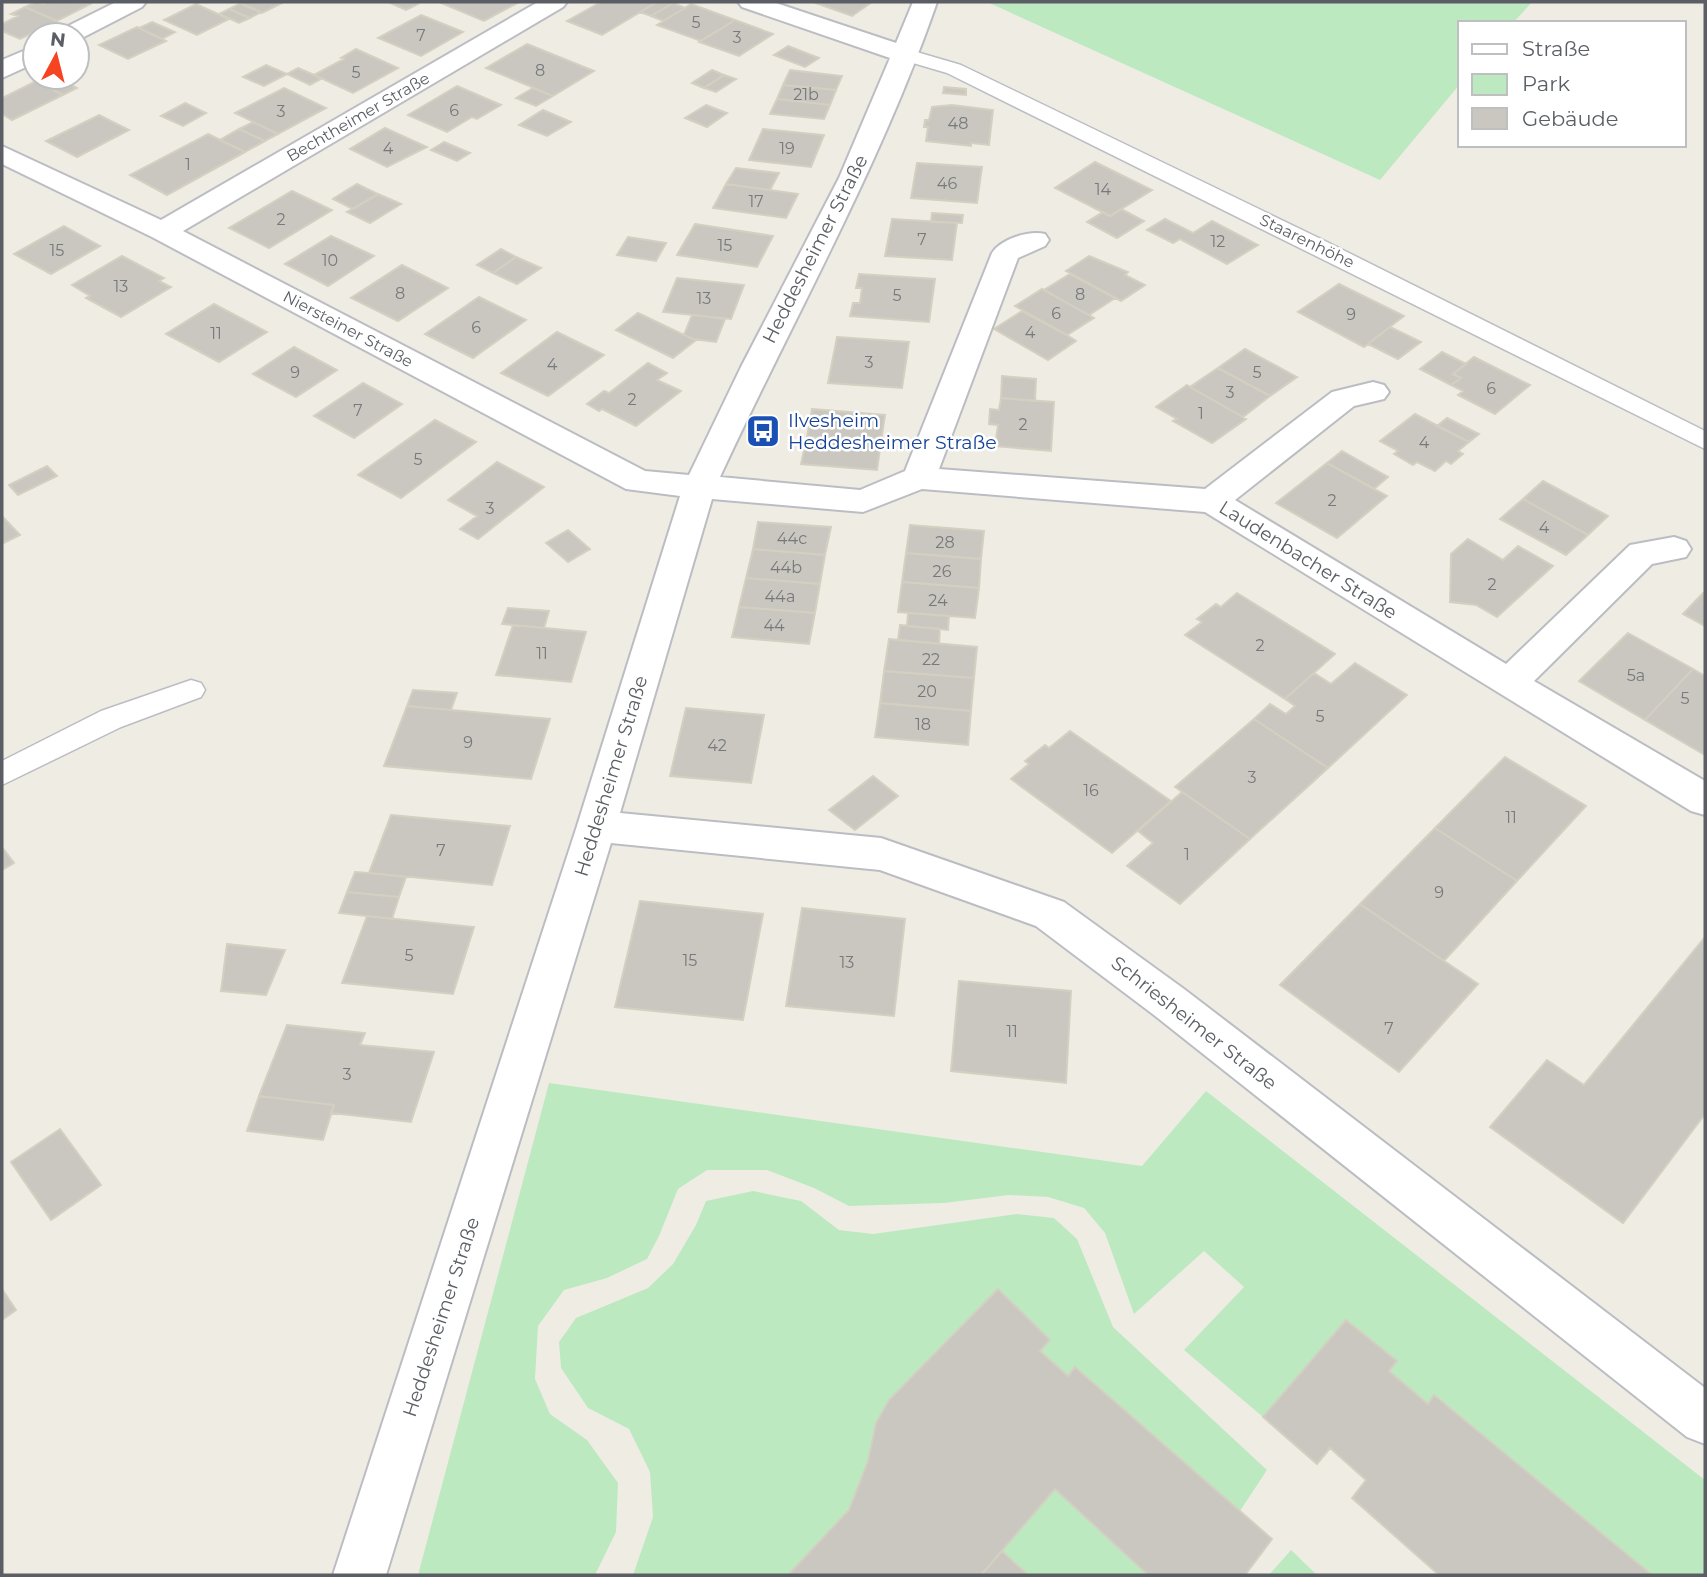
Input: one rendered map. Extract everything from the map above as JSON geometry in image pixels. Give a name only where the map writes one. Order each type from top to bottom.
[{"type":"street","points":[[91,24],[134,2]]},
{"type":"street","name":"Bechtheimer Straße","points":[[162,231],[555,2]]},
{"type":"street","points":[[751,2],[903,54]]},
{"type":"street","name":"Heddesheimer Straße","points":[[359,1575],[597,826],[699,488],[756,367],[853,178],[925,2]]},
{"type":"street","points":[[2,70],[21,60]]},
{"type":"street","name":"Niersteiner Straße","points":[[2,154],[162,231],[638,481],[699,488]]},
{"type":"street","points":[[919,478],[1006,253],[1035,240]]},
{"type":"street","points":[[1212,501],[1343,399],[1374,393]]},
{"type":"street","name":"Laudenbacher Straße","points":[[699,488],[863,501],[919,478],[1212,501],[1509,684],[1705,800]]},
{"type":"street","points":[[1509,684],[1642,552],[1674,549]]},
{"type":"street","name":"Schriesheimer Straße","points":[[597,826],[881,854],[1050,914],[1169,1002],[1705,1419]]},
{"type":"lane","name":"Staarenhöhe","points":[[903,54],[967,75],[1315,245],[1705,441]]},
{"type":"lane","points":[[2,774],[111,719],[191,690]]},
{"type":"green space","points":[[987,2],[1532,2],[1515,21],[1458,21],[1458,86],[1380,180]]},
{"type":"green space","points":[[549,1083],[1142,1166],[1206,1091],[1705,1480],[1705,1575],[1652,1575],[1434,1395],[1428,1404],[1389,1371],[1396,1361],[1346,1320],[1263,1417],[1184,1350],[1244,1287],[1204,1251],[1134,1314],[1105,1233],[1084,1208],[1048,1197],[1009,1195],[944,1203],[849,1206],[814,1188],[767,1170],[707,1170],[678,1189],[647,1259],[607,1278],[564,1290],[538,1326],[535,1379],[550,1414],[587,1440],[618,1483],[616,1532],[595,1575],[418,1575]]},
{"type":"green space","points":[[753,1191],[801,1201],[839,1230],[873,1234],[1017,1214],[1054,1218],[1077,1239],[1113,1327],[1267,1470],[1240,1511],[1076,1367],[1068,1376],[1040,1351],[1050,1340],[998,1289],[889,1400],[876,1423],[868,1461],[849,1510],[788,1575],[633,1575],[653,1517],[650,1472],[629,1429],[588,1408],[561,1368],[559,1342],[576,1318],[648,1288],[673,1264],[696,1225],[706,1201]]},
{"type":"green space","points":[[1055,1489],[1148,1575],[1028,1575],[1002,1551]]},
{"type":"green space","points":[[1291,1550],[1317,1575],[1269,1575]]},
{"type":"building","points":[[36,2],[92,3],[57,21],[25,7]]},
{"type":"building","points":[[237,2],[284,2],[262,13]]},
{"type":"building","points":[[388,2],[414,2],[418,4],[406,10]]},
{"type":"building","points":[[519,2],[484,21],[441,3]]},
{"type":"building","points":[[601,2],[657,2],[602,35],[567,21]]},
{"type":"building","points":[[657,2],[673,3],[651,16],[640,12]]},
{"type":"building","points":[[813,2],[872,2],[852,16]]},
{"type":"building","points":[[241,3],[261,12],[250,18],[229,9]]},
{"type":"building","points":[[673,3],[685,8],[663,21],[651,16]]},
{"type":"building","points":[[196,4],[229,19],[197,35],[164,20]]},
{"type":"building","points":[[691,4],[735,20],[701,41],[657,25]]},
{"type":"building","points":[[25,7],[57,21],[21,21],[20,39],[2,31],[2,24],[18,16],[11,14]]},
{"type":"building","points":[[229,9],[250,18],[239,23],[219,14]]},
{"type":"building","points":[[421,15],[463,32],[421,56],[378,38]]},
{"type":"building","points":[[735,20],[773,34],[739,56],[699,42]]},
{"type":"building","points":[[152,22],[175,32],[162,39],[139,28]]},
{"type":"building","points":[[137,27],[166,41],[128,59],[99,45]]},
{"type":"building","points":[[527,44],[594,71],[553,96],[486,68]]},
{"type":"building","points":[[788,46],[819,58],[805,67],[774,55]]},
{"type":"building","points":[[356,49],[398,68],[353,93],[314,75],[344,59],[341,58]]},
{"type":"building","points":[[266,65],[287,74],[264,86],[243,77]]},
{"type":"building","points":[[298,68],[321,79],[310,85],[287,74]]},
{"type":"building","points":[[712,70],[724,75],[704,88],[692,83]]},
{"type":"building","points":[[790,70],[842,76],[836,90],[783,85]]},
{"type":"building","points":[[724,75],[736,79],[716,92],[704,88]]},
{"type":"building","points":[[783,85],[836,90],[830,105],[777,99]]},
{"type":"building","points":[[457,86],[501,105],[477,119],[472,117],[447,132],[408,115]]},
{"type":"building","points":[[944,87],[966,89],[966,95],[943,93]]},
{"type":"building","points":[[21,88],[21,91],[55,91],[63,95],[12,120],[2,114],[2,98]]},
{"type":"building","points":[[284,88],[326,108],[278,134],[235,113]]},
{"type":"building","points":[[533,88],[553,96],[536,106],[516,98]]},
{"type":"building","points":[[55,91],[71,91],[63,95]]},
{"type":"building","points":[[777,99],[830,105],[824,119],[770,114]]},
{"type":"building","points":[[185,103],[206,113],[183,126],[161,116]]},
{"type":"building","points":[[706,105],[727,113],[707,127],[685,118]]},
{"type":"building","points":[[952,105],[993,110],[989,145],[971,143],[971,146],[926,141],[928,127],[924,127],[925,120],[929,120],[932,107]]},
{"type":"building","points":[[543,110],[571,122],[547,136],[519,125]]},
{"type":"building","points":[[99,115],[129,130],[77,157],[46,141]]},
{"type":"building","points":[[253,122],[278,134],[265,141],[239,129]]},
{"type":"building","points":[[385,128],[427,147],[387,167],[350,149]]},
{"type":"building","points":[[239,129],[265,141],[245,152],[220,140]]},
{"type":"building","points":[[763,129],[824,135],[811,167],[749,160]]},
{"type":"building","points":[[208,134],[245,152],[167,195],[130,175]]},
{"type":"building","points":[[444,142],[470,153],[457,161],[431,150]]},
{"type":"building","points":[[1095,162],[1152,190],[1110,216],[1055,188]]},
{"type":"building","points":[[917,163],[982,167],[977,203],[911,198]]},
{"type":"building","points":[[736,168],[779,173],[770,190],[726,184]]},
{"type":"building","points":[[357,184],[378,194],[353,209],[333,199]]},
{"type":"building","points":[[726,184],[798,194],[786,218],[713,208]]},
{"type":"building","points":[[292,191],[332,210],[269,248],[229,228]]},
{"type":"building","points":[[378,194],[401,204],[370,223],[347,212]]},
{"type":"building","points":[[1121,209],[1144,221],[1117,238],[1087,222],[1103,212],[1110,216]]},
{"type":"building","points":[[932,213],[963,215],[962,223],[931,222]]},
{"type":"building","points":[[892,219],[957,223],[952,260],[885,256]]},
{"type":"building","points":[[1165,219],[1193,233],[1212,221],[1258,245],[1227,264],[1180,239],[1173,243],[1147,230]]},
{"type":"building","points":[[695,224],[773,236],[757,267],[677,255]]},
{"type":"building","points":[[64,226],[100,246],[51,274],[14,254]]},
{"type":"building","points":[[331,236],[374,256],[328,286],[285,264]]},
{"type":"building","points":[[628,237],[666,243],[656,261],[617,255]]},
{"type":"building","points":[[501,249],[516,257],[493,273],[477,265]]},
{"type":"building","points":[[122,256],[164,278],[159,281],[171,287],[121,317],[86,298],[90,296],[72,285]]},
{"type":"building","points":[[1089,256],[1128,272],[1125,275],[1145,285],[1121,301],[1066,271]]},
{"type":"building","points":[[516,257],[541,268],[517,284],[493,273]]},
{"type":"building","points":[[402,265],[448,288],[398,321],[351,298]]},
{"type":"building","points":[[859,274],[935,279],[929,322],[850,316],[853,303],[860,303],[862,288],[856,288]]},
{"type":"building","points":[[1070,274],[1115,298],[1089,315],[1044,290]]},
{"type":"building","points":[[677,278],[744,285],[731,319],[663,312]]},
{"type":"building","points":[[1339,284],[1404,316],[1364,347],[1298,312]]},
{"type":"building","points":[[1042,289],[1094,318],[1067,335],[1015,306]]},
{"type":"building","points":[[479,297],[526,320],[473,358],[425,334]]},
{"type":"building","points":[[214,304],[267,332],[219,362],[166,334]]},
{"type":"building","points":[[1022,311],[1076,341],[1048,360],[994,329]]},
{"type":"building","points":[[638,313],[696,340],[673,358],[616,330]]},
{"type":"building","points":[[692,315],[725,319],[716,342],[684,335]]},
{"type":"building","points":[[1390,327],[1421,342],[1398,359],[1368,344]]},
{"type":"building","points":[[557,332],[604,355],[548,396],[501,373]]},
{"type":"building","points":[[837,337],[909,342],[902,388],[828,383]]},
{"type":"building","points":[[294,347],[337,370],[296,397],[253,374]]},
{"type":"building","points":[[1245,349],[1297,377],[1270,396],[1218,368]]},
{"type":"building","points":[[1442,352],[1466,364],[1453,374],[1461,378],[1451,385],[1420,369]]},
{"type":"building","points":[[1474,357],[1530,385],[1495,414],[1458,395],[1463,391],[1451,385],[1461,378],[1453,374]]},
{"type":"building","points":[[648,363],[667,373],[657,380],[681,391],[636,426],[587,404],[604,391],[609,393]]},
{"type":"building","points":[[1218,368],[1270,396],[1243,417],[1190,387]]},
{"type":"building","points":[[1002,376],[1036,379],[1035,401],[1001,398]]},
{"type":"building","points":[[363,383],[402,404],[354,438],[314,416]]},
{"type":"building","points":[[1187,385],[1246,419],[1212,443],[1173,421],[1177,419],[1156,407]]},
{"type":"building","points":[[1001,398],[1054,402],[1051,451],[995,446],[998,425],[989,424],[990,409],[999,410]]},
{"type":"building","points":[[812,409],[885,415],[881,442],[807,437]]},
{"type":"building","points":[[1415,414],[1469,442],[1458,451],[1463,454],[1451,464],[1446,461],[1435,471],[1417,462],[1413,465],[1394,454],[1398,451],[1380,441]]},
{"type":"building","points":[[1447,418],[1479,434],[1469,442],[1437,426]]},
{"type":"building","points":[[435,420],[476,442],[401,498],[358,475]]},
{"type":"building","points":[[807,437],[881,442],[877,470],[801,464]]},
{"type":"building","points":[[1342,451],[1388,477],[1374,489],[1327,463]]},
{"type":"building","points":[[497,462],[544,487],[478,539],[460,529],[477,516],[448,500]]},
{"type":"building","points":[[1327,463],[1387,496],[1337,538],[1276,503]]},
{"type":"building","points":[[47,466],[57,476],[18,495],[9,485]]},
{"type":"building","points":[[1543,481],[1608,516],[1588,535],[1523,499]]},
{"type":"building","points":[[1523,499],[1588,535],[1566,555],[1500,519]]},
{"type":"building","points":[[2,516],[20,535],[2,544]]},
{"type":"building","points":[[758,522],[831,527],[825,555],[753,549]]},
{"type":"building","points":[[910,525],[984,531],[981,559],[906,553]]},
{"type":"building","points":[[568,530],[590,549],[568,562],[546,543]]},
{"type":"building","points":[[1468,539],[1503,560],[1518,546],[1553,566],[1497,617],[1476,605],[1450,602],[1451,554]]},
{"type":"building","points":[[753,549],[825,555],[820,584],[746,578]]},
{"type":"building","points":[[906,553],[981,559],[979,588],[902,582]]},
{"type":"building","points":[[746,578],[820,584],[815,613],[739,607]]},
{"type":"building","points":[[902,582],[979,588],[975,618],[898,612]]},
{"type":"building","points":[[1237,593],[1335,654],[1285,699],[1185,635],[1202,622],[1197,619],[1216,604],[1221,607]]},
{"type":"building","points":[[1705,594],[1705,626],[1683,614]]},
{"type":"building","points":[[739,607],[815,613],[809,644],[732,637]]},
{"type":"building","points":[[508,608],[549,611],[544,628],[502,624]]},
{"type":"building","points":[[908,613],[949,616],[948,630],[907,626]]},
{"type":"building","points":[[513,625],[586,632],[571,682],[496,675]]},
{"type":"building","points":[[900,625],[940,629],[939,644],[898,640]]},
{"type":"building","points":[[1628,633],[1693,669],[1645,720],[1579,681]]},
{"type":"building","points":[[889,639],[977,647],[974,678],[884,671]]},
{"type":"building","points":[[1355,663],[1407,695],[1328,768],[1254,719],[1270,704],[1286,714],[1295,706],[1285,699],[1314,673],[1331,684]]},
{"type":"building","points":[[1693,669],[1705,676],[1705,755],[1645,720]]},
{"type":"building","points":[[884,671],[974,678],[971,711],[880,703]]},
{"type":"building","points":[[413,690],[457,693],[451,710],[407,706]]},
{"type":"building","points":[[880,703],[971,711],[968,745],[875,737]]},
{"type":"building","points":[[407,706],[550,719],[531,779],[384,766]]},
{"type":"building","points":[[686,708],[764,715],[751,783],[670,776]]},
{"type":"building","points":[[1254,719],[1328,768],[1250,839],[1175,787]]},
{"type":"building","points":[[1070,731],[1171,801],[1112,853],[1011,779],[1029,764],[1025,761],[1045,745],[1049,748]]},
{"type":"building","points":[[1505,757],[1586,806],[1517,881],[1435,828]]},
{"type":"building","points":[[873,776],[898,796],[855,830],[829,810]]},
{"type":"building","points":[[1182,792],[1250,839],[1180,904],[1127,866],[1153,843],[1138,831]]},
{"type":"building","points":[[391,815],[510,826],[492,885],[369,873]]},
{"type":"building","points":[[1435,828],[1517,881],[1444,961],[1360,904]]},
{"type":"building","points":[[2,847],[14,863],[2,870]]},
{"type":"building","points":[[355,872],[406,877],[399,897],[347,892]]},
{"type":"building","points":[[347,892],[399,897],[392,919],[339,913]]},
{"type":"building","points":[[640,901],[763,914],[743,1020],[615,1007]]},
{"type":"building","points":[[1360,904],[1478,984],[1399,1072],[1280,985]]},
{"type":"building","points":[[802,908],[905,919],[894,1016],[786,1006]]},
{"type":"building","points":[[367,916],[474,927],[453,994],[342,983]]},
{"type":"building","points":[[1705,937],[1705,1114],[1623,1223],[1490,1127],[1547,1060],[1584,1085]]},
{"type":"building","points":[[227,944],[285,950],[266,995],[221,991]]},
{"type":"building","points":[[959,981],[1071,991],[1066,1083],[951,1071]]},
{"type":"building","points":[[287,1025],[365,1033],[360,1045],[434,1052],[411,1122],[331,1113],[334,1105],[259,1096]]},
{"type":"building","points":[[259,1096],[334,1105],[323,1140],[247,1131]]},
{"type":"building","points":[[60,1129],[101,1185],[51,1220],[11,1162]]},
{"type":"building","points":[[2,1289],[16,1310],[2,1320]]},
{"type":"building","points":[[998,1289],[1050,1340],[1040,1351],[1068,1376],[1075,1367],[1272,1539],[1245,1575],[1148,1575],[1055,1489],[981,1575],[788,1575],[849,1510],[868,1461],[876,1423],[889,1400]]},
{"type":"building","points":[[1346,1320],[1397,1361],[1389,1371],[1428,1404],[1434,1395],[1652,1575],[1439,1575],[1352,1498],[1366,1480],[1330,1448],[1317,1464],[1263,1417]]},
{"type":"building","points":[[1002,1551],[1028,1575],[981,1575]]},
{"type":"place","name":"Ilvesheim Heddesheimer Straße","points":[[763,431]]}]
